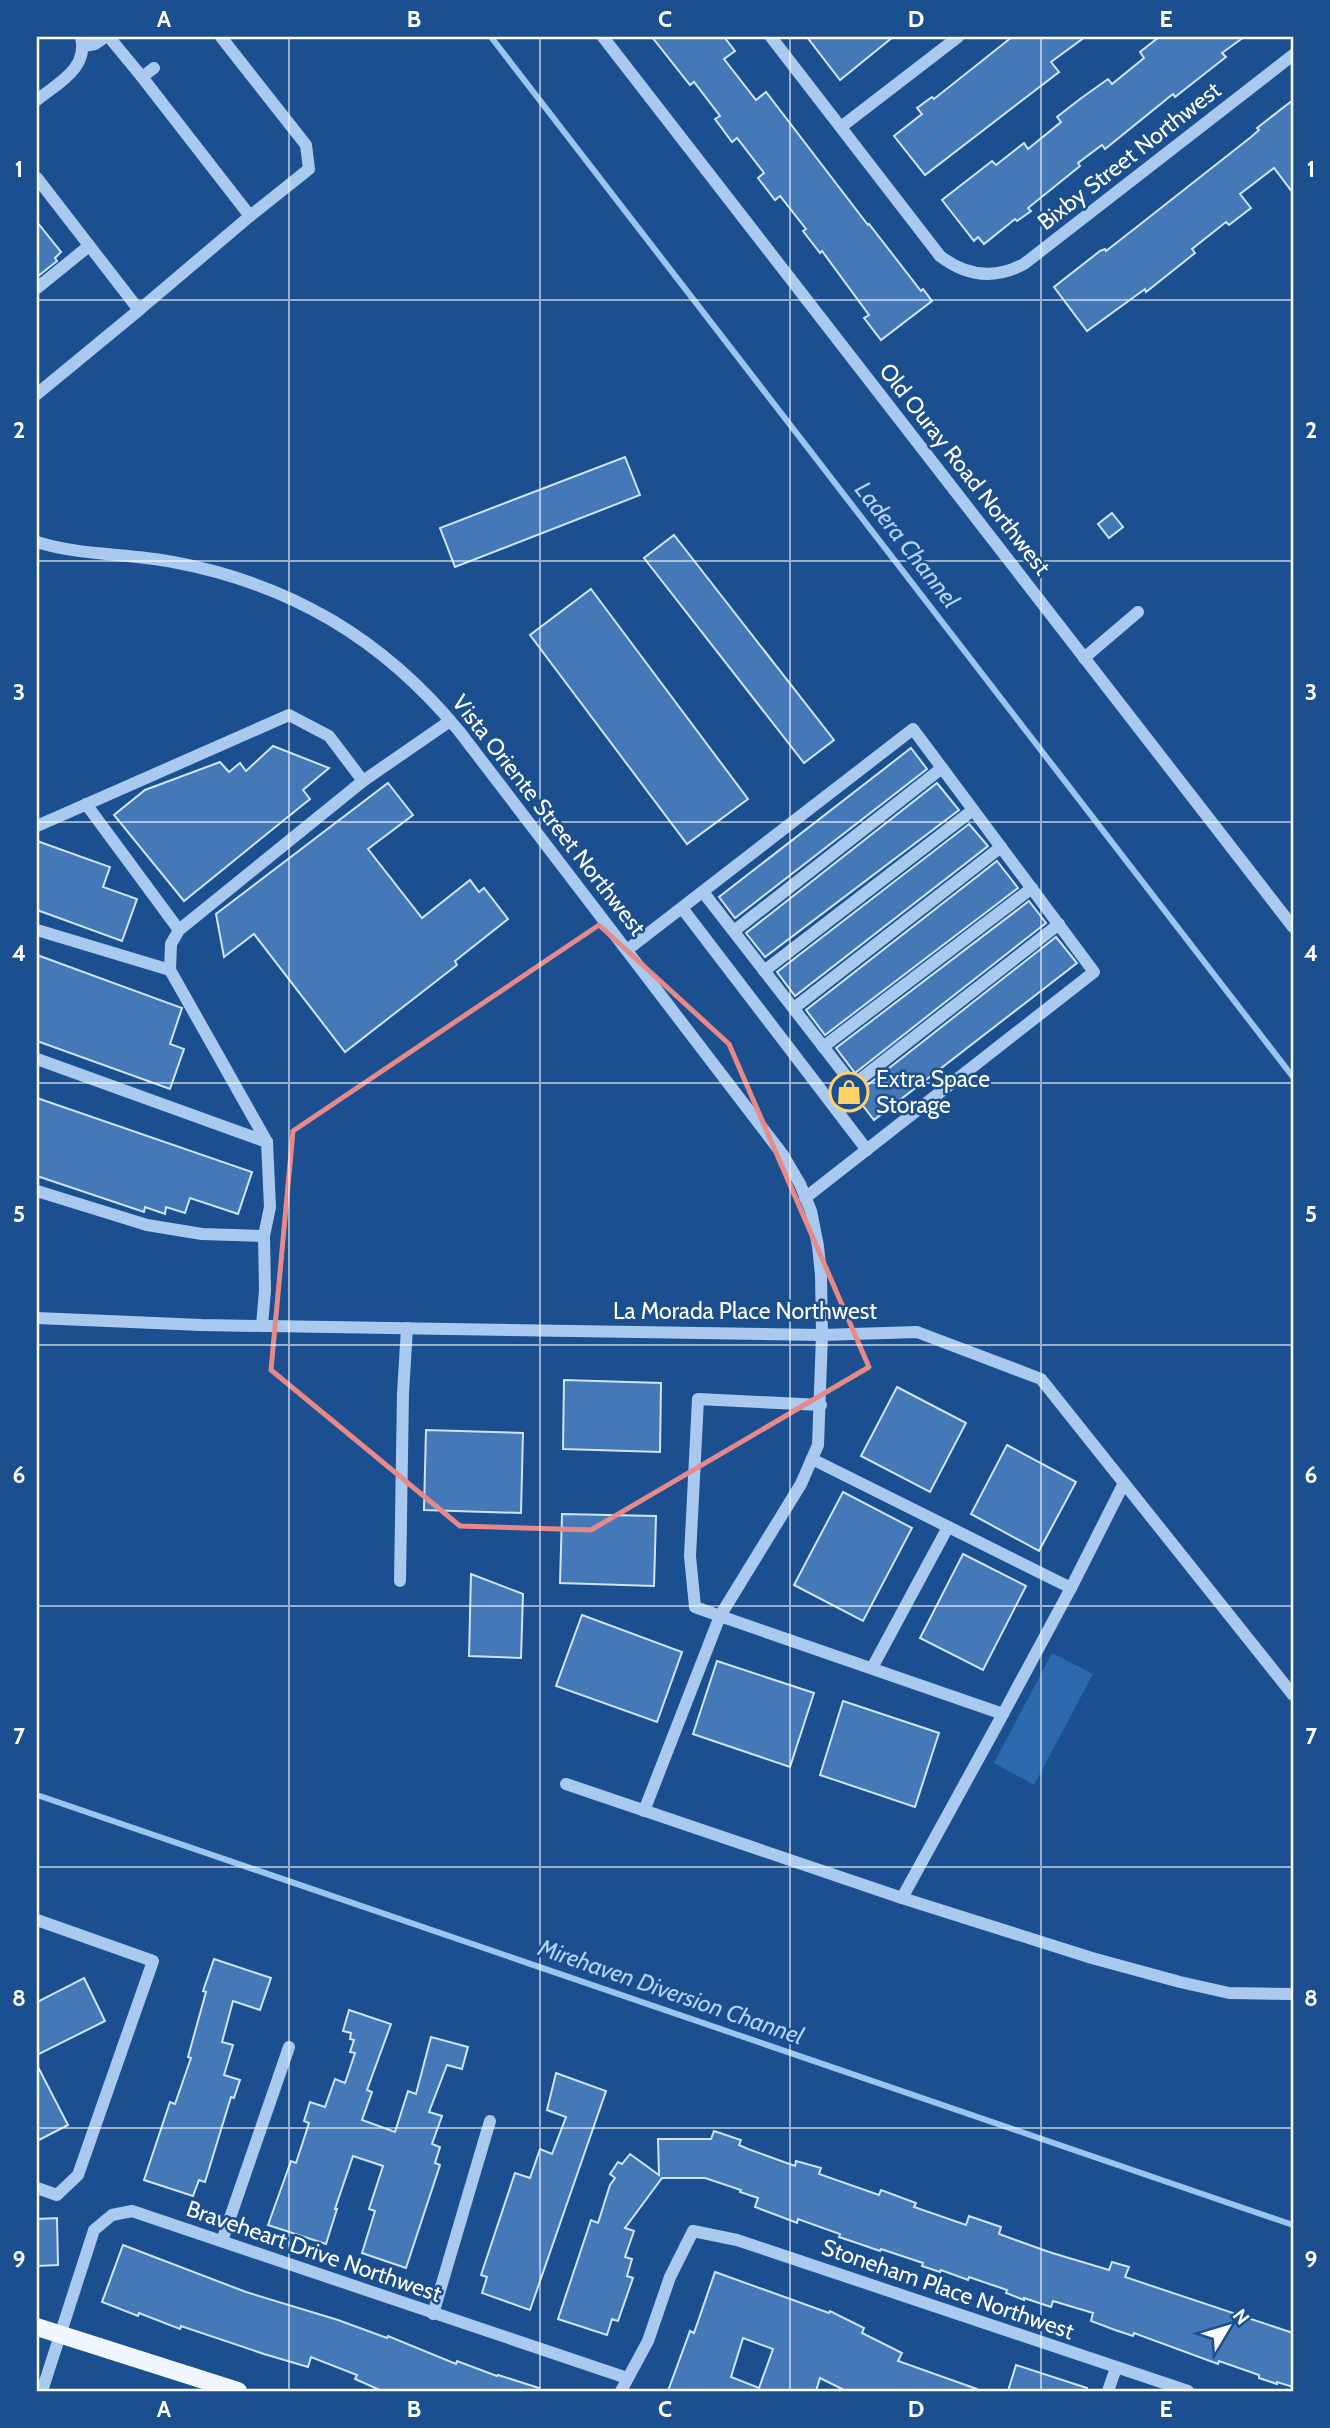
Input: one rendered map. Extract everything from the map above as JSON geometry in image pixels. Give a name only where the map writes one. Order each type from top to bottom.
[{"type":"main road","points":[[37,2327],[238,2391]]},
{"type":"street","points":[[37,100],[79,65],[83,41],[95,44],[107,37],[250,216]]},
{"type":"street","points":[[37,394],[309,169],[306,145],[221,37]]},
{"type":"street","name":"Old Ouray Road Northwest","points":[[603,37],[1293,926]]},
{"type":"street","points":[[771,37],[841,127],[958,37]]},
{"type":"street","name":"Bixby Street Northwest","points":[[841,127],[940,256],[959,268],[983,275],[1011,271],[1024,264],[1293,55]]},
{"type":"street","points":[[142,78],[154,68]]},
{"type":"street","points":[[37,178],[139,310]]},
{"type":"street","points":[[37,288],[89,246]]},
{"type":"street","name":"Vista Oriente Street Northwest","points":[[37,542],[76,552],[172,561],[221,572],[299,602],[374,647],[400,668],[450,721],[766,1131],[783,1154],[805,1198],[811,1211],[821,1275],[821,1405],[818,1445],[801,1484],[720,1616],[644,1811]]},
{"type":"street","points":[[1084,658],[1138,612]]},
{"type":"street","points":[[37,827],[289,715],[328,736],[363,781]]},
{"type":"street","points":[[262,1326],[265,1290],[264,1236],[270,1208],[267,1142],[170,970],[171,944],[178,930],[363,781],[450,721]]},
{"type":"street","points":[[627,950],[913,729],[1094,972],[805,1198]]},
{"type":"street","points":[[734,931],[942,768]]},
{"type":"street","points":[[86,804],[178,930]]},
{"type":"street","points":[[764,971],[973,810]]},
{"type":"street","points":[[794,1009],[1001,847]]},
{"type":"street","points":[[824,1046],[1032,888]]},
{"type":"street","points":[[703,892],[853,1085],[1059,924]]},
{"type":"street","points":[[682,908],[867,1150]]},
{"type":"street","points":[[37,930],[170,970]]},
{"type":"street","points":[[37,1059],[267,1142]]},
{"type":"street","points":[[37,1191],[147,1225],[202,1234],[264,1236]]},
{"type":"street","name":"La Morada Place Northwest","points":[[37,1318],[262,1326],[822,1335],[917,1332],[1041,1379],[1293,1695]]},
{"type":"street","points":[[400,1581],[403,1393],[407,1328]]},
{"type":"street","points":[[821,1405],[698,1399],[690,1556],[695,1607],[1003,1714]]},
{"type":"street","points":[[812,1459],[1071,1588]]},
{"type":"street","points":[[902,1898],[1071,1588],[1124,1483]]},
{"type":"street","points":[[872,1668],[948,1527]]},
{"type":"street","points":[[566,1784],[902,1898],[1180,1983],[1229,1993],[1293,1994]]},
{"type":"street","points":[[37,1920],[153,1961],[78,2175],[57,2195],[37,2188]]},
{"type":"street","points":[[222,2241],[289,2047]]},
{"type":"street","points":[[433,2314],[490,2121]]},
{"type":"street","name":"Braveheart Drive Northwest","points":[[43,2391],[94,2230],[111,2215],[132,2211],[627,2378]]},
{"type":"street","name":"Stoneham Place Northwest","points":[[627,2378],[648,2341],[670,2277],[693,2231],[737,2240],[1188,2391]]},
{"type":"street","points":[[1108,2391],[1116,2368]]},
{"type":"street","points":[[621,2391],[627,2378]]},
{"type":"highlighted area","points":[[599,925],[729,1044],[869,1367],[591,1530],[460,1526],[271,1370],[293,1131]]},
{"type":"shaded area","points":[[1052,1653],[1093,1674],[1034,1785],[994,1763]]},
{"type":"building","points":[[652,37],[724,37],[735,51],[724,59],[756,100],[766,92],[868,225],[932,301],[881,340],[864,318],[869,315],[822,251],[820,253],[803,231],[806,229],[780,196],[775,200],[758,178],[764,173],[737,138],[732,142],[715,119],[720,116],[694,82],[690,85]]},
{"type":"building","points":[[807,37],[893,37],[840,80]]},
{"type":"building","points":[[1012,37],[1085,37],[1051,62],[1059,72],[925,175],[894,136],[922,114],[917,108],[932,97],[934,99]]},
{"type":"building","points":[[1159,37],[1244,37],[1222,53],[1226,57],[1175,97],[1173,94],[1105,149],[1102,145],[1078,163],[1080,166],[1028,208],[1031,211],[1017,221],[1015,219],[984,244],[978,237],[974,241],[942,200],[992,161],[996,165],[1024,143],[1028,149],[1061,122],[1057,117],[1108,79],[1112,84],[1144,58],[1140,52]]},
{"type":"building","points":[[1293,100],[1293,193],[1274,168],[1240,194],[1251,208],[1229,225],[1226,222],[1192,249],[1195,253],[1146,292],[1145,289],[1087,331],[1054,287],[1138,226],[1251,137],[1259,130],[1257,128]]},
{"type":"building","points":[[37,222],[61,252],[55,258],[57,261],[37,277]]},
{"type":"building","points":[[625,457],[640,495],[455,567],[440,528]]},
{"type":"building","points":[[1112,513],[1123,527],[1109,538],[1098,524]]},
{"type":"building","points":[[674,535],[834,740],[804,763],[644,558]]},
{"type":"building","points":[[591,589],[748,799],[687,844],[530,635]]},
{"type":"building","points":[[273,746],[329,768],[303,790],[310,799],[184,901],[114,815],[145,790],[220,762],[229,772],[240,763],[246,771]]},
{"type":"building","points":[[911,748],[927,769],[735,918],[719,897]]},
{"type":"building","points":[[388,783],[413,815],[368,849],[422,918],[470,880],[479,892],[484,888],[508,919],[455,961],[457,965],[345,1052],[254,934],[224,957],[216,914]]},
{"type":"building","points":[[937,783],[959,810],[765,957],[746,933]]},
{"type":"building","points":[[969,824],[988,846],[795,996],[777,972]]},
{"type":"building","points":[[37,841],[110,867],[103,887],[137,899],[122,941],[37,910]]},
{"type":"building","points":[[997,861],[1018,888],[825,1035],[806,1010]]},
{"type":"building","points":[[1029,901],[1046,923],[855,1073],[836,1048]]},
{"type":"building","points":[[1056,937],[1077,963],[874,1120],[857,1098],[867,1090],[865,1087]]},
{"type":"building","points":[[37,955],[182,1008],[170,1044],[184,1049],[170,1089],[37,1041]]},
{"type":"building","points":[[37,1098],[252,1172],[238,1214],[190,1198],[185,1213],[166,1207],[165,1214],[145,1207],[144,1212],[37,1176]]},
{"type":"building","points":[[564,1380],[661,1383],[660,1452],[563,1449]]},
{"type":"building","points":[[897,1387],[966,1423],[930,1492],[861,1456]]},
{"type":"building","points":[[426,1430],[523,1433],[521,1513],[424,1510]]},
{"type":"building","points":[[1007,1445],[1076,1482],[1039,1551],[971,1514]]},
{"type":"building","points":[[843,1492],[912,1528],[863,1621],[794,1585]]},
{"type":"building","points":[[562,1514],[656,1516],[654,1586],[560,1583]]},
{"type":"building","points":[[963,1554],[1026,1586],[983,1670],[920,1638]]},
{"type":"building","points":[[471,1574],[523,1594],[521,1658],[469,1656]]},
{"type":"building","points":[[582,1615],[682,1652],[657,1722],[556,1686]]},
{"type":"building","points":[[717,1661],[814,1693],[790,1767],[693,1734]]},
{"type":"building","points":[[843,1701],[939,1733],[915,1807],[820,1775]]},
{"type":"building","points":[[214,1959],[271,1978],[260,2010],[233,2001],[222,2042],[233,2045],[224,2075],[240,2080],[234,2098],[231,2097],[205,2182],[199,2180],[193,2196],[144,2180],[170,2102],[175,2104],[191,2058],[188,2057],[206,1992],[203,1991]]},
{"type":"building","points":[[84,1978],[105,2021],[37,2055],[37,2002]]},
{"type":"building","points":[[349,2010],[391,2024],[367,2090],[372,2092],[362,2120],[395,2132],[408,2091],[416,2094],[431,2037],[468,2047],[462,2069],[447,2065],[429,2112],[442,2116],[432,2144],[440,2147],[435,2163],[440,2165],[406,2268],[362,2253],[375,2211],[369,2209],[383,2166],[353,2156],[326,2244],[268,2225],[291,2161],[296,2163],[309,2123],[304,2121],[310,2102],[325,2107],[335,2079],[345,2083],[355,2053],[350,2052],[354,2040],[350,2039],[351,2033],[343,2031]]},
{"type":"building","points":[[37,2065],[68,2125],[37,2141]]},
{"type":"building","points":[[556,2073],[606,2091],[530,2310],[482,2293],[487,2277],[481,2275],[515,2173],[530,2178],[540,2149],[552,2154],[566,2117],[547,2110]]},
{"type":"building","points":[[714,2131],[741,2140],[739,2145],[748,2149],[795,2166],[796,2161],[821,2168],[819,2174],[879,2195],[881,2190],[916,2203],[914,2207],[966,2225],[969,2216],[1001,2227],[999,2234],[1049,2252],[1109,2270],[1112,2262],[1129,2267],[1125,2277],[1293,2333],[1293,2387],[1259,2378],[1259,2375],[1219,2361],[1218,2364],[1134,2333],[1133,2336],[1115,2330],[1091,2321],[1093,2313],[1053,2301],[1051,2307],[1024,2300],[1006,2293],[1007,2290],[969,2277],[968,2280],[922,2266],[923,2263],[839,2237],[840,2234],[798,2219],[797,2223],[755,2207],[758,2198],[705,2178],[662,2178],[625,2228],[634,2231],[625,2257],[632,2259],[627,2276],[633,2278],[618,2321],[612,2319],[607,2335],[558,2319],[591,2220],[598,2223],[610,2185],[615,2178],[610,2174],[618,2162],[622,2164],[630,2154],[659,2175],[658,2139],[711,2139]]},
{"type":"building","points":[[57,2218],[58,2265],[37,2266],[37,2219]]},
{"type":"building","points":[[123,2245],[246,2292],[387,2338],[388,2336],[456,2364],[457,2361],[539,2388],[539,2391],[382,2391],[355,2379],[357,2375],[311,2357],[308,2367],[181,2326],[180,2329],[139,2313],[138,2316],[102,2302]]},
{"type":"building","points":[[715,2272],[829,2313],[830,2311],[864,2328],[862,2333],[902,2353],[898,2361],[977,2391],[846,2391],[820,2378],[816,2391],[668,2391],[690,2331],[694,2333]],"holes":[[[743,2338],[773,2349],[759,2388],[731,2377]]]},
{"type":"building","points":[[1016,2365],[1087,2388],[1087,2391],[1008,2391]]},
{"type":"waterway","name":"Ladera Channel","points":[[491,37],[1293,1077]]},
{"type":"waterway","name":"Mirehaven Diversion Channel","points":[[37,1795],[1293,2225]]},
{"type":"place","name":"Extra Space Storage","points":[[849,1092]]}]
